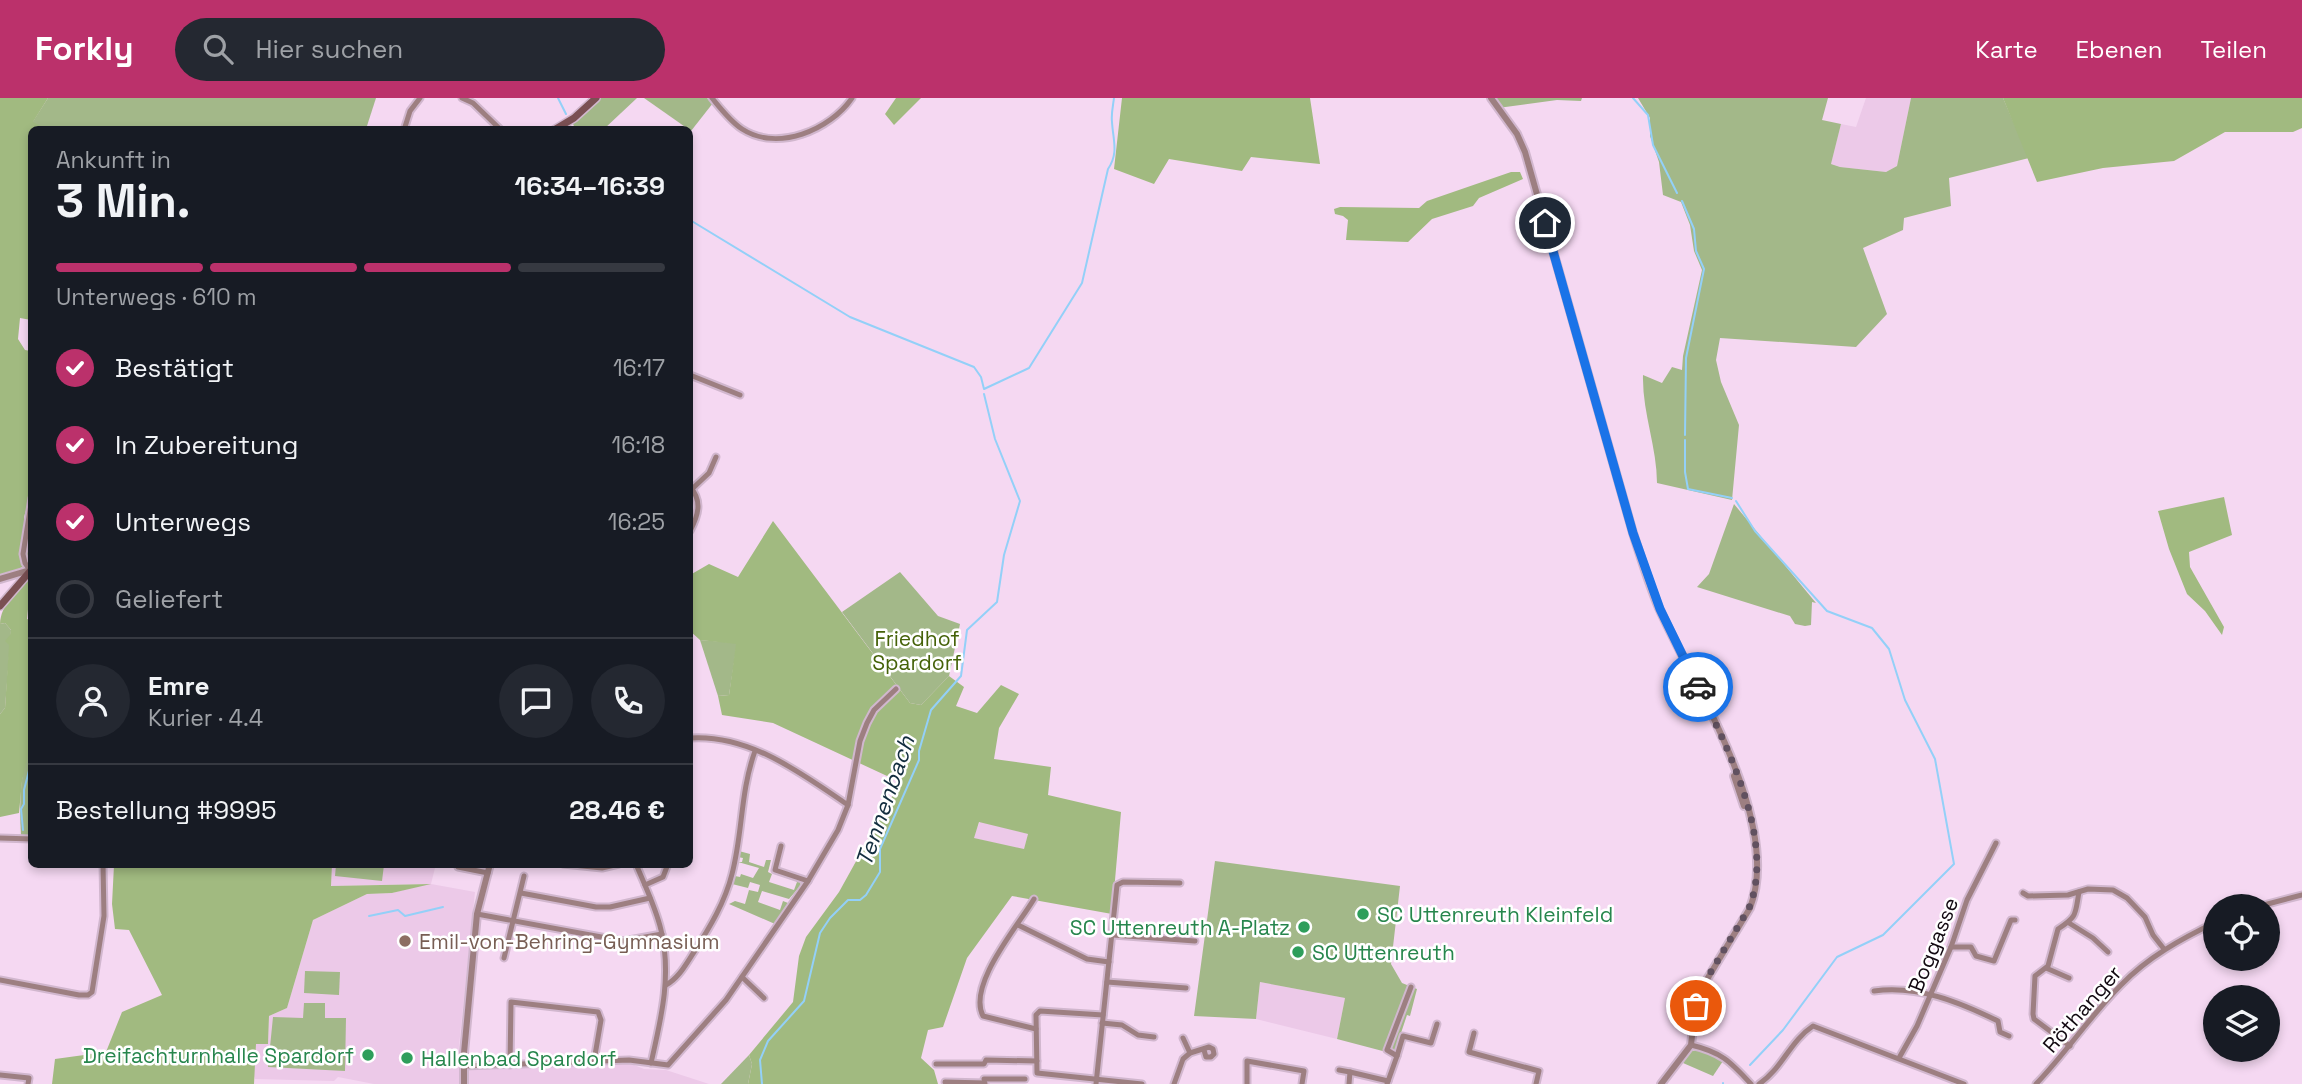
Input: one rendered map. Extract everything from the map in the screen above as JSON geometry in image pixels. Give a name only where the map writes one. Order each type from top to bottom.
[{"type":"main road","points":[[560,126],[581,113],[596,98]]},
{"type":"main road","points":[[0,606],[28,573]]},
{"type":"street","points":[[405,126],[410,111],[420,98]]},
{"type":"street","points":[[462,98],[473,103],[497,126]]},
{"type":"street","points":[[712,98],[731,121],[742,129],[765,138],[798,135],[825,123],[845,108],[852,98]]},
{"type":"street","points":[[1490,98],[1517,134],[1525,152],[1650,586],[1741,783],[1750,820],[1756,861],[1755,894],[1698,996],[1691,1045],[1661,1084]]},
{"type":"street","points":[[693,376],[740,395]]},
{"type":"street","points":[[693,486],[709,472],[716,457]]},
{"type":"street","points":[[693,491],[698,500],[693,522]]},
{"type":"street","points":[[28,523],[23,554],[24,563],[28,566]]},
{"type":"street","points":[[0,579],[28,570]]},
{"type":"street","points":[[464,1066],[629,1060],[668,1065],[720,1007],[808,881],[838,830],[848,805],[860,741],[867,723],[874,710],[896,689]]},
{"type":"street","points":[[693,738],[723,739],[755,751],[796,769],[848,805]]},
{"type":"street","points":[[666,985],[676,978],[707,932],[723,902],[733,873],[744,785],[755,751]]},
{"type":"street","points":[[0,838],[28,839]]},
{"type":"street","name":"Boggasse","points":[[1899,1058],[1917,1026],[1951,947],[1967,900],[1996,843]]},
{"type":"street","points":[[782,846],[775,870],[808,881]]},
{"type":"street","points":[[0,980],[79,995],[88,996],[92,992],[104,916],[103,868]]},
{"type":"street","points":[[463,868],[488,873]]},
{"type":"street","points":[[464,1084],[477,914],[489,868]]},
{"type":"street","points":[[638,868],[662,934],[666,985],[651,1063]]},
{"type":"street","points":[[645,885],[663,877],[666,868]]},
{"type":"street","points":[[504,958],[524,876]]},
{"type":"street","points":[[1096,1081],[1117,885],[1123,882],[1180,883]]},
{"type":"street","points":[[2023,893],[2028,896],[2068,895],[2106,889],[2122,895],[2148,920],[2153,935],[2164,949]]},
{"type":"street","points":[[2070,1046],[2033,1018],[2035,976],[2046,968],[2057,932],[2069,923],[2075,914],[2079,892]]},
{"type":"street","points":[[521,893],[597,907],[610,907],[650,898]]},
{"type":"street","points":[[2280,901],[2302,895]]},
{"type":"street","points":[[1034,900],[990,968],[979,997],[978,1008],[982,1016],[1036,1029]]},
{"type":"street","points":[[477,914],[623,941],[662,934]]},
{"type":"street","points":[[1951,947],[1971,947],[1976,956],[1994,961],[2011,920],[2015,920]]},
{"type":"street","points":[[2069,923],[2108,952]]},
{"type":"street","points":[[1018,925],[1087,959],[1109,962]]},
{"type":"street","name":"Röthanger","points":[[2036,1084],[2121,985],[2164,949],[2203,928]]},
{"type":"street","points":[[1112,935],[1195,942]]},
{"type":"street","points":[[2046,968],[2069,978]]},
{"type":"street","points":[[742,977],[764,998]]},
{"type":"street","points":[[1107,982],[1186,988]]},
{"type":"street","points":[[1397,1056],[1387,1050],[1410,988]]},
{"type":"street","points":[[1874,991],[1901,989],[1953,1001],[1994,1019],[1999,1023],[2000,1032],[2009,1036]]},
{"type":"street","points":[[510,1065],[511,1002],[598,1012],[601,1020],[594,1061]]},
{"type":"street","points":[[1103,1015],[1040,1011],[1036,1015],[1037,1073],[1142,1084]]},
{"type":"street","points":[[1102,1023],[1122,1024],[1138,1035],[1154,1037]]},
{"type":"street","points":[[1339,1070],[1387,1082],[1404,1036],[1432,1043],[1437,1024]]},
{"type":"street","points":[[1759,1084],[1775,1071],[1796,1040],[1813,1026],[1964,1084]]},
{"type":"street","points":[[1474,1033],[1469,1052],[1539,1071],[1536,1084]]},
{"type":"street","points":[[1183,1038],[1190,1053]]},
{"type":"street","points":[[1691,1045],[1708,1048],[1725,1057],[1751,1084]]},
{"type":"street","points":[[1174,1084],[1179,1067],[1190,1053],[1204,1050]]},
{"type":"street","points":[[984,1082],[986,1060],[1037,1062]]},
{"type":"street","points":[[1247,1084],[1247,1061],[1306,1069],[1302,1084]]},
{"type":"street","points":[[936,1064],[984,1064]]},
{"type":"street","points":[[1349,1084],[1350,1072]]},
{"type":"street","points":[[0,1075],[29,1079],[28,1084]]},
{"type":"street","points":[[945,1082],[1025,1079]]},
{"type":"shaded area","points":[[1866,98],[1911,98],[1897,166],[1886,172],[1831,164],[1841,124],[1856,127]]},
{"type":"shaded area","points":[[980,821],[1028,834],[1024,850],[973,838]]},
{"type":"shaded area","points":[[332,868],[435,868],[431,884],[475,892],[457,1065],[629,1063],[644,1069],[666,1070],[709,1084],[374,1084],[338,1077],[334,1081],[255,1079],[253,1073],[256,1043],[268,1044],[269,1016],[287,1008],[313,920],[367,894],[392,893],[426,884],[331,886]]},
{"type":"shaded area","points":[[1260,982],[1345,998],[1337,1039],[1256,1019]]},
{"type":"green space","points":[[0,98],[48,98],[33,122],[41,126],[28,126],[28,319],[20,318],[18,339],[28,350],[28,504],[24,529],[28,528],[28,564],[0,575]]},
{"type":"green space","points":[[48,98],[376,98],[367,126],[38,126],[32,123]]},
{"type":"green space","points":[[589,98],[637,98],[607,126],[574,126],[570,116]]},
{"type":"green space","points":[[644,98],[707,98],[713,103],[693,128],[693,126],[684,126]]},
{"type":"green space","points":[[896,98],[921,98],[894,125],[885,114]]},
{"type":"green space","points":[[1122,98],[1310,98],[1320,164],[1251,157],[1242,171],[1169,159],[1154,184],[1114,169]]},
{"type":"green space","points":[[1490,98],[1582,98],[1581,101],[1557,100],[1498,108]]},
{"type":"green space","points":[[1638,98],[1828,98],[1822,120],[1841,124],[1831,164],[1886,172],[1897,166],[1911,98],[2003,98],[2029,158],[1949,178],[1951,206],[1904,218],[1903,230],[1863,248],[1887,314],[1856,347],[1720,338],[1716,360],[1721,382],[1739,425],[1732,500],[1657,483],[1643,375],[1662,383],[1672,367],[1682,370],[1702,270],[1681,202],[1663,195],[1659,162],[1650,136],[1650,118]]},
{"type":"green space","points":[[2003,98],[2302,98],[2302,128],[2293,132],[2225,132],[2174,161],[2103,168],[2037,182]]},
{"type":"green space","points":[[1511,172],[1520,172],[1523,179],[1479,198],[1473,206],[1432,219],[1408,242],[1346,240],[1348,220],[1335,214],[1334,209],[1340,207],[1419,208],[1427,201]]},
{"type":"green space","points":[[2224,497],[2232,535],[2189,552],[2190,567],[2224,627],[2222,635],[2205,611],[2187,594],[2169,549],[2158,511]]},
{"type":"green space","points":[[1734,504],[1816,603],[1812,602],[1811,625],[1795,624],[1790,616],[1697,587],[1709,574]]},
{"type":"green space","points":[[773,521],[910,703],[921,705],[949,676],[964,687],[956,706],[977,713],[1001,685],[1019,694],[999,728],[994,759],[1051,767],[1048,795],[1121,812],[1112,914],[1012,896],[967,958],[943,1027],[928,1030],[921,1058],[934,1070],[938,1084],[748,1084],[752,1064],[749,1055],[793,1002],[799,956],[806,937],[839,892],[900,782],[773,723],[722,715],[718,696],[729,695],[736,644],[700,640],[693,634],[693,573],[709,564],[738,577]],"holes":[[[979,822],[1028,834],[1024,849],[974,838]]]},
{"type":"green space","name":"Friedhof Spardorf","points":[[900,572],[938,616],[960,624],[949,676],[921,705],[910,703],[842,612]]},
{"type":"green space","points":[[28,580],[28,754],[19,813],[0,817],[0,714],[5,708],[9,645],[5,641],[11,630],[5,623],[0,624],[3,610]]},
{"type":"green space","points":[[5,623],[11,630],[5,708],[0,714],[0,624]]},
{"type":"green space","points":[[700,640],[737,643],[729,695],[718,696]]},
{"type":"green space","points":[[28,749],[28,836],[21,835],[20,811],[22,776]]},
{"type":"green space","points":[[739,851],[750,854],[749,862],[764,867],[766,860],[771,860],[768,872],[772,874],[769,882],[794,890],[797,882],[794,879],[800,882],[801,885],[789,899],[762,891],[758,902],[780,910],[783,901],[788,903],[775,924],[729,904],[735,901],[745,904],[749,890],[758,892],[760,885],[750,882],[748,888],[732,884],[735,876],[740,877],[741,874],[753,878],[759,868],[738,862],[742,862],[743,858],[738,857]]},
{"type":"green space","name":"SC Uttenreuth","points":[[1215,861],[1400,886],[1391,964],[1402,983],[1417,989],[1410,1016],[1407,1015],[1394,1054],[1337,1039],[1345,998],[1260,982],[1256,1019],[1194,1016]]},
{"type":"green space","points":[[114,868],[332,868],[331,886],[431,884],[392,893],[367,894],[313,920],[287,1008],[269,1016],[268,1044],[256,1044],[254,1084],[52,1084],[55,1059],[106,1052],[122,1012],[162,995],[129,930],[115,929],[112,904]]},
{"type":"green space","points":[[336,868],[384,868],[382,881],[335,876]]},
{"type":"green space","points":[[305,971],[340,972],[339,995],[304,993]]},
{"type":"green space","points":[[304,1003],[325,1003],[325,1018],[346,1018],[345,1071],[268,1067],[273,1017],[303,1018]]},
{"type":"green space","points":[[1691,1051],[1715,1054],[1723,1061],[1713,1076],[1683,1063]]},
{"type":"green space","points":[[749,1055],[752,1064],[748,1084],[721,1084]]},
{"type":"waterway","name":"Tennenbach","points":[[558,98],[566,114]]},
{"type":"waterway","name":"Tennenbach","points":[[693,222],[850,317],[974,367],[981,377],[984,389],[1029,368],[1082,283],[1113,157],[1114,98]]},
{"type":"waterway","points":[[1633,98],[1648,115],[1653,145],[1677,193]]},
{"type":"waterway","points":[[1682,201],[1694,229],[1696,251],[1704,269],[1686,358],[1685,435]]},
{"type":"waterway","name":"Tennenbach","points":[[762,1084],[760,1060],[768,1041],[804,1001],[820,933],[848,900],[860,900],[866,895],[880,872],[880,849],[919,760],[919,751],[931,710],[961,676],[967,630],[997,602],[1004,555],[1020,501],[995,439],[984,394]]},
{"type":"waterway","points":[[1685,440],[1688,489],[1732,498]]},
{"type":"waterway","points":[[1736,501],[1755,531],[1827,611],[1872,628],[1889,649],[1905,700],[1935,759],[1954,864],[1883,935],[1837,957],[1783,1030],[1750,1065]]},
{"type":"waterway","points":[[23,830],[21,809],[28,774]]},
{"type":"waterway","points":[[369,916],[398,910],[405,916],[443,907]]},
{"type":"way so far","points":[[1696,1006],[1700,990],[1749,908],[1755,894],[1756,881],[1754,837],[1741,783],[1698,687]]},
{"type":"place","name":"SC Uttenreuth Kleinfeld","points":[[1363,914]]},
{"type":"place","name":"SC Uttenreuth A-Platz","points":[[1304,927]]},
{"type":"place","name":"Emil-von-Behring-Gymnasium","points":[[405,941]]},
{"type":"place","name":"SC Uttenreuth","points":[[1298,952]]},
{"type":"place","name":"Dreifachturnhalle Spardorf","points":[[368,1055]]},
{"type":"place","name":"Hallenbad Spardorf","points":[[407,1058]]},
{"type":"route","points":[[1545,223],[1650,586],[1698,687]]}]
